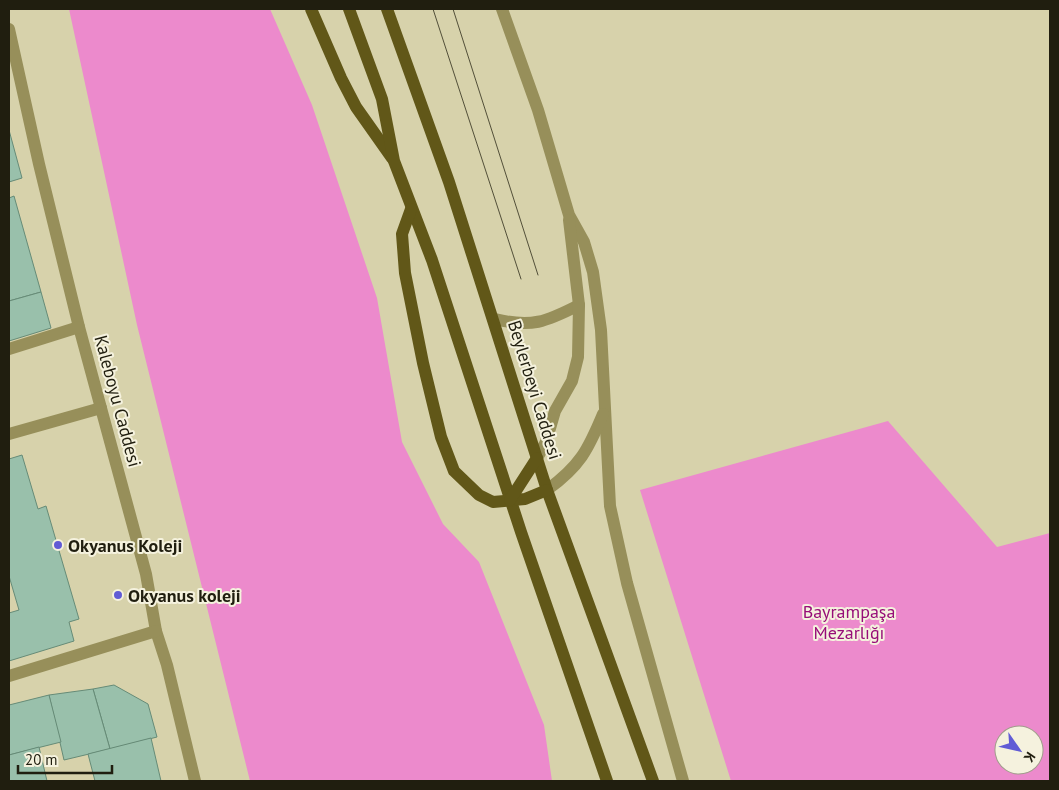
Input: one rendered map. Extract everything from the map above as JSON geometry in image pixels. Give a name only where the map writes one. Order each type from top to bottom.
[{"type":"main road","points":[[311,9],[356,108],[394,161]]},
{"type":"main road","points":[[349,9],[382,99],[394,161],[432,260],[510,500],[606,781]]},
{"type":"main road","name":"Beylerbeyi Caddesi","points":[[387,9],[449,182],[495,319],[548,490],[653,781]]},
{"type":"main road","points":[[411,209],[402,234],[405,273],[423,363],[449,461],[454,471],[478,495],[493,502],[525,499],[548,490]]},
{"type":"main road","points":[[510,500],[537,458]]},
{"type":"street","points":[[502,9],[538,110],[569,216],[579,305],[578,357],[572,381],[554,411],[546,442],[537,458]]},
{"type":"street","name":"Kaleboyu Caddesi","points":[[9,29],[39,164],[101,408],[146,574],[156,631],[168,665],[195,781]]},
{"type":"street","points":[[569,216],[584,242],[592,272],[601,330],[610,506],[615,531],[683,781]]},
{"type":"street","points":[[495,319],[515,324],[531,324],[552,319],[579,305]]},
{"type":"street","points":[[9,349],[80,327]]},
{"type":"street","points":[[9,434],[101,408]]},
{"type":"street","points":[[548,490],[562,480],[586,454],[604,412]]},
{"type":"street","points":[[9,676],[156,631]]},
{"type":"green space","points":[[69,9],[270,9],[312,105],[377,298],[402,442],[443,524],[479,562],[544,725],[552,781],[250,781],[137,325]]},
{"type":"green space","name":"Bayrampaşa Mezarlığı","points":[[888,421],[997,547],[1050,533],[1050,781],[731,781],[640,490]]},
{"type":"building","points":[[9,130],[22,178],[9,182]]},
{"type":"building","points":[[14,196],[41,292],[9,301],[9,198]]},
{"type":"building","points":[[41,292],[51,328],[9,341],[9,301]]},
{"type":"building","points":[[22,455],[38,509],[46,506],[79,619],[69,622],[74,641],[9,661],[9,613],[19,610],[9,576],[9,459]]},
{"type":"building","points":[[114,685],[148,704],[157,737],[110,749],[93,689]]},
{"type":"building","points":[[93,689],[110,749],[64,760],[49,695]]},
{"type":"building","points":[[49,695],[61,742],[9,755],[9,705]]},
{"type":"building","points":[[151,738],[161,781],[95,781],[88,754]]},
{"type":"building","points":[[39,747],[47,781],[9,781],[9,755]]},
{"type":"tram line","points":[[433,9],[521,279]]},
{"type":"tram line","points":[[453,9],[538,275]]},
{"type":"place","name":"Okyanus Koleji","points":[[58,545]]},
{"type":"place","name":"Okyanus koleji","points":[[118,595]]}]
